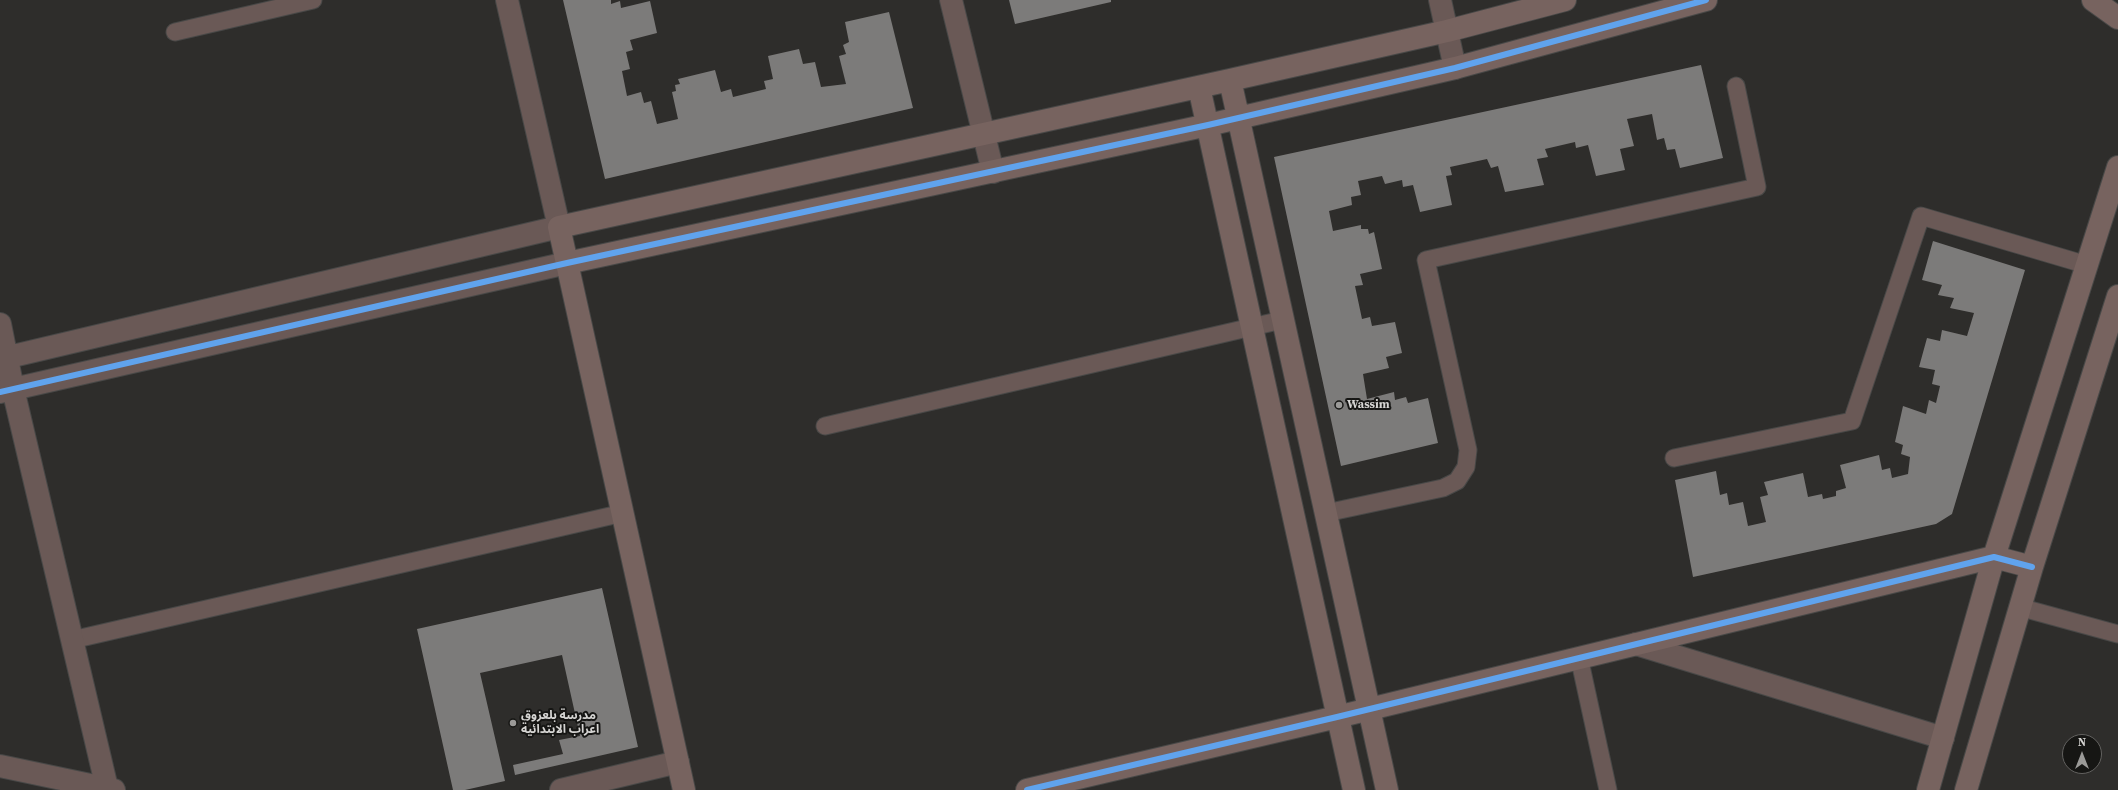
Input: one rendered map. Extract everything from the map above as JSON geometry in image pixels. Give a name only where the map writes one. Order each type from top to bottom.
[{"type":"street","points":[[507,0],[684,790]]},
{"type":"street","points":[[951,0],[993,172]]},
{"type":"street","points":[[1440,0],[1455,68]]},
{"type":"street","points":[[4,358],[559,227],[984,135],[1447,31],[1565,0]]},
{"type":"street","points":[[6,391],[567,263],[1208,125],[1455,68],[1706,0]]},
{"type":"street","points":[[2093,0],[2118,18]]},
{"type":"street","points":[[1230,80],[1387,790]]},
{"type":"street","points":[[1199,87],[1354,790]]},
{"type":"street","points":[[1928,790],[1994,557],[2118,167]]},
{"type":"street","points":[[1966,790],[2032,567],[2118,296]]},
{"type":"street","points":[[0,324],[6,391],[111,789],[0,766]]},
{"type":"street","points":[[1036,789],[1994,557],[2032,567]]},
{"type":"street","points":[[1636,644],[1943,738]]},
{"type":"street","points":[[561,790],[678,762]]},
{"type":"lane","points":[[175,32],[313,0]]},
{"type":"lane","points":[[1326,513],[1444,488],[1457,482],[1466,467],[1468,450],[1426,260],[1758,187],[1736,86]]},
{"type":"lane","points":[[1674,458],[1852,421],[1921,216],[2087,266]]},
{"type":"lane","points":[[825,426],[1282,320]]},
{"type":"lane","points":[[72,640],[623,513]]},
{"type":"lane","points":[[2020,607],[2118,634]]},
{"type":"lane","points":[[1579,657],[1608,790]]},
{"type":"building","points":[[563,0],[611,0],[611,4],[620,1],[621,8],[650,1],[657,33],[630,40],[633,50],[626,52],[630,69],[622,71],[627,96],[641,92],[644,103],[651,101],[657,124],[678,119],[672,92],[676,91],[675,85],[680,84],[678,79],[715,70],[721,92],[731,89],[733,97],[766,89],[764,81],[773,79],[768,56],[799,49],[803,64],[815,62],[821,87],[846,84],[839,56],[846,54],[843,45],[849,42],[845,22],[889,12],[913,108],[605,179]]},
{"type":"building","points":[[1009,0],[1111,0],[1111,2],[1015,24]]},
{"type":"building","points":[[1701,65],[1723,158],[1680,168],[1675,149],[1667,150],[1664,138],[1657,140],[1652,114],[1627,119],[1634,146],[1620,149],[1625,170],[1596,176],[1588,145],[1576,148],[1575,142],[1545,149],[1548,157],[1537,159],[1544,185],[1505,192],[1498,166],[1491,168],[1487,159],[1450,167],[1452,175],[1446,176],[1452,205],[1420,212],[1413,185],[1403,187],[1402,180],[1385,184],[1382,176],[1358,181],[1361,195],[1351,197],[1352,205],[1329,211],[1333,231],[1361,225],[1361,229],[1368,229],[1369,234],[1374,232],[1382,269],[1360,274],[1363,285],[1355,286],[1362,319],[1370,317],[1372,326],[1395,322],[1402,353],[1386,357],[1389,368],[1363,374],[1367,399],[1394,392],[1395,400],[1406,397],[1408,403],[1428,398],[1438,443],[1341,466],[1274,157]]},
{"type":"building","points":[[1933,241],[2025,270],[1952,514],[1936,524],[1693,577],[1675,480],[1716,471],[1720,495],[1727,493],[1729,505],[1743,502],[1748,526],[1766,522],[1760,497],[1768,495],[1764,482],[1803,473],[1808,497],[1822,494],[1823,499],[1836,496],[1836,491],[1846,488],[1840,465],[1879,455],[1882,470],[1890,468],[1892,478],[1908,474],[1910,457],[1901,454],[1903,445],[1895,442],[1903,406],[1926,414],[1929,400],[1936,403],[1940,386],[1932,384],[1935,370],[1919,367],[1927,338],[1940,341],[1942,330],[1967,336],[1974,313],[1950,308],[1954,298],[1938,295],[1942,285],[1922,280]]},
{"type":"building","points":[[602,588],[638,747],[515,775],[513,765],[563,754],[559,740],[580,736],[562,655],[480,673],[505,781],[465,790],[453,790],[417,629]]},
{"type":"cycle path","points":[[0,392],[567,263],[1208,125],[1455,68],[1706,0]]},
{"type":"cycle path","points":[[1027,790],[1337,717],[1994,557],[2032,567]]},
{"type":"place","name":"Wassim","points":[[1339,405]]},
{"type":"place","name":"مدرسة بلعزوق اعراب الابتدائية","points":[[513,723]]}]
